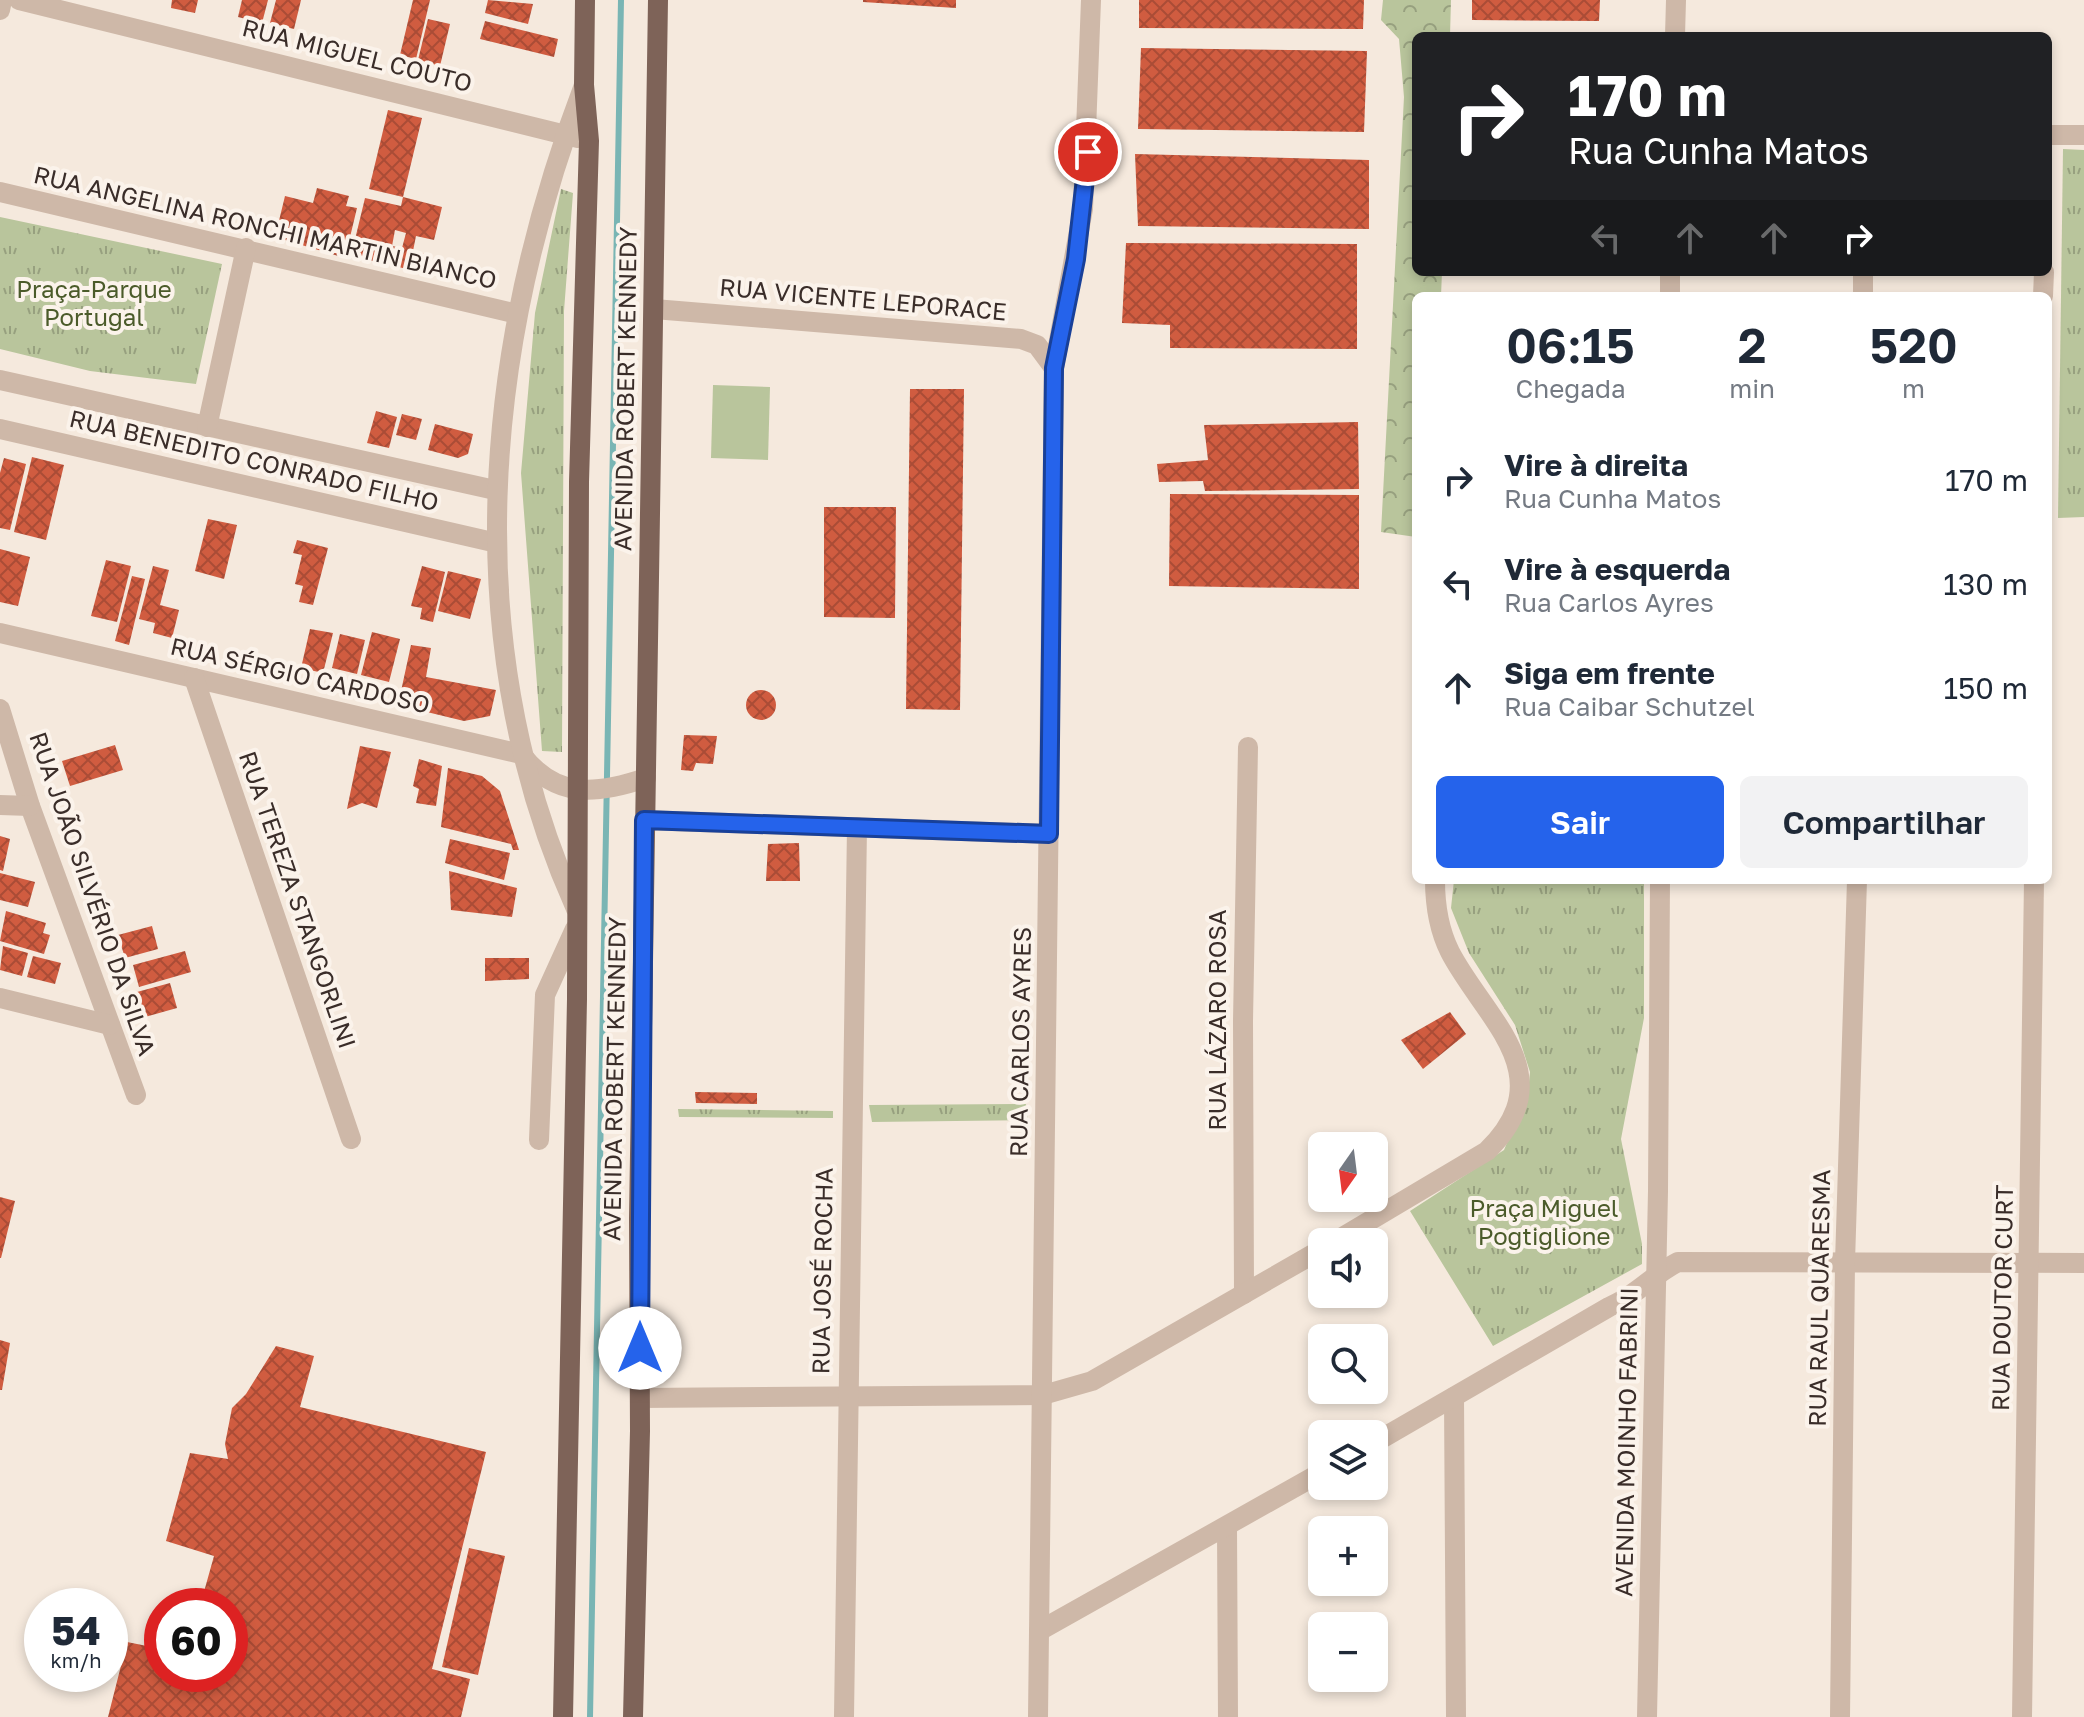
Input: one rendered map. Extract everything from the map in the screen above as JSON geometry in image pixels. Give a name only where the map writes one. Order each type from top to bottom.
[{"type":"main road","name":"AVENIDA ROBERT KENNEDY","points":[[563,1717],[576,919],[584,789],[579,482],[589,141],[584,85],[585,0]]},
{"type":"main road","name":"AVENIDA ROBERT KENNEDY","points":[[633,1717],[640,1398],[644,820],[639,781],[654,309],[658,0]]},
{"type":"street","points":[[0,10],[2,0]]},
{"type":"street","name":"RUA MIGUEL COUTO","points":[[19,0],[589,141]]},
{"type":"street","name":"RUA CARLOS AYRES","points":[[1038,1717],[1054,368],[1083,209],[1091,0]]},
{"type":"street","points":[[1675,32],[1676,0]]},
{"type":"street","name":"AVENIDA ROBERT KENNEDY","points":[[539,1140],[545,995],[576,919],[521,754],[507,667],[495,490],[517,314],[538,224],[584,85]]},
{"type":"street","points":[[2052,135],[2084,135]]},
{"type":"street","name":"RUA ANGELINA RONCHI MARTIN BIANCO","points":[[0,192],[517,314]]},
{"type":"street","points":[[207,427],[246,248]]},
{"type":"street","name":"RUA VICENTE LEPORACE","points":[[654,309],[1021,339],[1037,345],[1054,368]]},
{"type":"street","name":"RUA BENEDITO CONRADO FILHO","points":[[0,380],[495,490]]},
{"type":"street","name":"RUA BENEDITO CONRADO FILHO","points":[[0,429],[497,543]]},
{"type":"street","name":"RUA SÉRGIO CARDOSO","points":[[0,633],[521,754]]},
{"type":"street","name":"RUA TEREZA STANGORLINI","points":[[194,678],[351,1139]]},
{"type":"street","name":"RUA JOÃO SILVÉRIO DA SILVA","points":[[0,709],[30,806],[136,1095]]},
{"type":"street","name":"RUA LÁZARO ROSA","points":[[1244,1294],[1243,1021],[1248,747]]},
{"type":"street","points":[[521,754],[547,782],[584,789],[639,781]]},
{"type":"street","points":[[0,805],[30,806]]},
{"type":"street","points":[[644,820],[1049,834]]},
{"type":"street","name":"RUA JOSÉ ROCHA","points":[[844,1717],[857,827]]},
{"type":"street","points":[[1358,1228],[1487,1151],[1505,1134],[1513,1115],[1519,1080],[1512,1047],[1450,952],[1439,922],[1435,884]]},
{"type":"street","name":"AVENIDA MOINHO FABRINI","points":[[1647,1717],[1660,884]]},
{"type":"street","name":"RUA RAUL QUARESMA","points":[[1840,1717],[1845,1262],[1857,884]]},
{"type":"street","name":"RUA DOUTOR CURT","points":[[2022,1717],[2031,1263],[2034,884]]},
{"type":"street","points":[[0,998],[110,1025]]},
{"type":"street","points":[[640,1398],[847,1394],[1043,1395],[1092,1381],[1308,1257]]},
{"type":"street","points":[[1388,1435],[1609,1307],[1632,1297],[1656,1273],[1678,1262],[2084,1263]]},
{"type":"street","points":[[1454,1397],[1456,1717]]},
{"type":"street","points":[[1039,1631],[1308,1480]]},
{"type":"street","points":[[1227,1527],[1228,1717]]},
{"type":"green space","points":[[1383,0],[1451,0],[1450,32],[1412,32],[1412,276],[1442,276],[1441,292],[1412,292],[1412,536],[1381,532],[1404,97],[1399,39],[1381,20]]},
{"type":"green space","points":[[2063,149],[2084,150],[2084,517],[2058,518]]},
{"type":"green space","points":[[561,189],[573,193],[564,311],[562,752],[542,751],[521,473],[535,313]]},
{"type":"green space","name":"Praça-Parque Portugal","points":[[0,217],[222,264],[196,384],[90,371],[0,349]]},
{"type":"green space","points":[[713,385],[770,387],[768,460],[711,458]]},
{"type":"green space","name":"Praça Miguel Pogtiglione","points":[[1454,884],[1644,884],[1644,1018],[1621,1139],[1642,1244],[1642,1264],[1493,1346],[1410,1211],[1504,1150],[1528,1092],[1530,1072],[1515,1025],[1469,953],[1451,908]]},
{"type":"green space","points":[[1026,1104],[1028,1120],[872,1122],[869,1105]]},
{"type":"green space","points":[[678,1109],[833,1111],[833,1118],[679,1117]]},
{"type":"building","points":[[172,0],[198,0],[195,13],[171,8]]},
{"type":"building","points":[[242,0],[268,0],[262,23],[238,17]]},
{"type":"building","points":[[276,0],[301,0],[294,29],[270,23]]},
{"type":"building","points":[[413,0],[430,0],[416,59],[400,55]]},
{"type":"building","points":[[488,0],[533,4],[528,24],[485,13]]},
{"type":"building","points":[[956,0],[956,8],[863,2]]},
{"type":"building","points":[[1139,0],[1364,0],[1363,29],[1139,28]]},
{"type":"building","points":[[1472,0],[1600,0],[1599,21],[1472,20]]},
{"type":"building","points":[[428,19],[450,24],[440,66],[418,60]]},
{"type":"building","points":[[485,21],[558,39],[554,57],[480,39]]},
{"type":"building","points":[[1141,48],[1367,51],[1364,132],[1138,129]]},
{"type":"building","points":[[388,110],[422,118],[403,197],[369,189]]},
{"type":"building","points":[[1135,154],[1369,160],[1369,229],[1138,226]]},
{"type":"building","points":[[317,188],[349,196],[346,206],[357,208],[345,258],[275,237],[285,196],[313,203]]},
{"type":"building","points":[[403,197],[442,207],[434,240],[416,236],[413,251],[425,254],[420,272],[351,256],[365,198],[401,206]],"holes":[[[395,230],[406,233],[402,248],[392,246]]]},
{"type":"building","points":[[1126,243],[1357,244],[1357,349],[1170,348],[1170,325],[1122,323]]},
{"type":"building","points":[[910,389],[964,389],[960,710],[906,709]]},
{"type":"building","points":[[376,411],[397,417],[389,448],[367,443]]},
{"type":"building","points":[[402,414],[422,419],[416,440],[396,435]]},
{"type":"building","points":[[1358,422],[1359,489],[1205,491],[1203,481],[1159,482],[1157,464],[1208,460],[1204,425]]},
{"type":"building","points":[[435,424],[473,434],[468,454],[458,458],[428,450]]},
{"type":"building","points":[[32,457],[64,465],[46,540],[14,532]]},
{"type":"building","points":[[4,458],[26,464],[10,530],[0,528],[0,473]]},
{"type":"building","points":[[1170,494],[1359,495],[1359,589],[1169,586]]},
{"type":"building","points":[[824,507],[896,507],[895,618],[824,617]]},
{"type":"building","points":[[208,519],[237,525],[224,579],[195,571]]},
{"type":"building","points":[[297,540],[328,548],[313,605],[299,602],[303,586],[295,584],[302,555],[293,553]]},
{"type":"building","points":[[0,549],[30,557],[18,606],[0,602]]},
{"type":"building","points":[[106,560],[131,566],[117,622],[91,616]]},
{"type":"building","points":[[153,566],[169,570],[160,605],[179,610],[172,638],[153,633],[155,623],[139,619]]},
{"type":"building","points":[[422,566],[445,572],[433,622],[420,619],[422,608],[411,606]]},
{"type":"building","points":[[448,571],[481,579],[470,619],[438,611]]},
{"type":"building","points":[[132,576],[145,579],[129,645],[115,641]]},
{"type":"building","points":[[310,629],[333,633],[323,673],[301,668]]},
{"type":"building","points":[[372,632],[400,639],[389,682],[361,675]]},
{"type":"building","points":[[340,634],[365,640],[357,674],[332,668]]},
{"type":"building","points":[[411,645],[431,648],[426,677],[496,690],[490,716],[464,721],[398,705]]},
{"type":"building","points":[[761,690],[767,691],[775,699],[775,711],[767,719],[761,720],[755,719],[747,711],[746,705],[747,699],[755,691]]},
{"type":"building","points":[[684,735],[717,736],[713,764],[696,763],[693,771],[681,770]]},
{"type":"building","points":[[115,745],[123,770],[70,786],[62,761]]},
{"type":"building","points":[[360,746],[391,752],[377,808],[362,803],[347,809]]},
{"type":"building","points":[[419,759],[442,766],[436,806],[416,803],[419,789],[413,786]]},
{"type":"building","points":[[448,768],[482,776],[500,791],[519,850],[513,850],[511,844],[441,827]]},
{"type":"building","points":[[0,836],[10,839],[3,871],[0,870]]},
{"type":"building","points":[[450,839],[510,853],[504,880],[445,863]]},
{"type":"building","points":[[799,843],[800,881],[766,881],[768,844]]},
{"type":"building","points":[[449,871],[517,888],[512,917],[451,910]]},
{"type":"building","points":[[0,873],[35,882],[28,907],[0,900]]},
{"type":"building","points":[[6,911],[46,923],[43,933],[50,935],[44,954],[0,941]]},
{"type":"building","points":[[152,926],[158,949],[125,958],[118,935]]},
{"type":"building","points":[[3,946],[28,953],[22,976],[0,970]]},
{"type":"building","points":[[185,951],[191,972],[139,987],[133,965]]},
{"type":"building","points":[[33,956],[61,963],[55,984],[27,977]]},
{"type":"building","points":[[485,958],[529,958],[529,979],[485,981]]},
{"type":"building","points":[[170,983],[177,1008],[145,1017],[137,992]]},
{"type":"building","points":[[1450,1012],[1466,1034],[1423,1069],[1401,1040]]},
{"type":"building","points":[[695,1092],[757,1093],[757,1104],[696,1103]]},
{"type":"building","points":[[0,1197],[15,1201],[1,1258],[0,1258]]},
{"type":"building","points":[[0,1340],[10,1343],[2,1390],[0,1390]]},
{"type":"building","points":[[276,1346],[314,1356],[300,1407],[486,1452],[432,1669],[470,1679],[461,1717],[108,1717],[114,1692],[128,1692],[128,1642],[144,1645],[144,1692],[248,1692],[248,1588],[205,1588],[214,1556],[166,1541],[190,1453],[228,1459],[225,1444],[232,1408],[246,1394]]},
{"type":"building","points":[[469,1548],[505,1556],[478,1675],[442,1667]]},
{"type":"waterway","points":[[590,1717],[621,0]]},
{"type":"route","points":[[640,1348],[644,820],[1049,834],[1055,499],[1054,368],[1076,259],[1088,152]]}]
